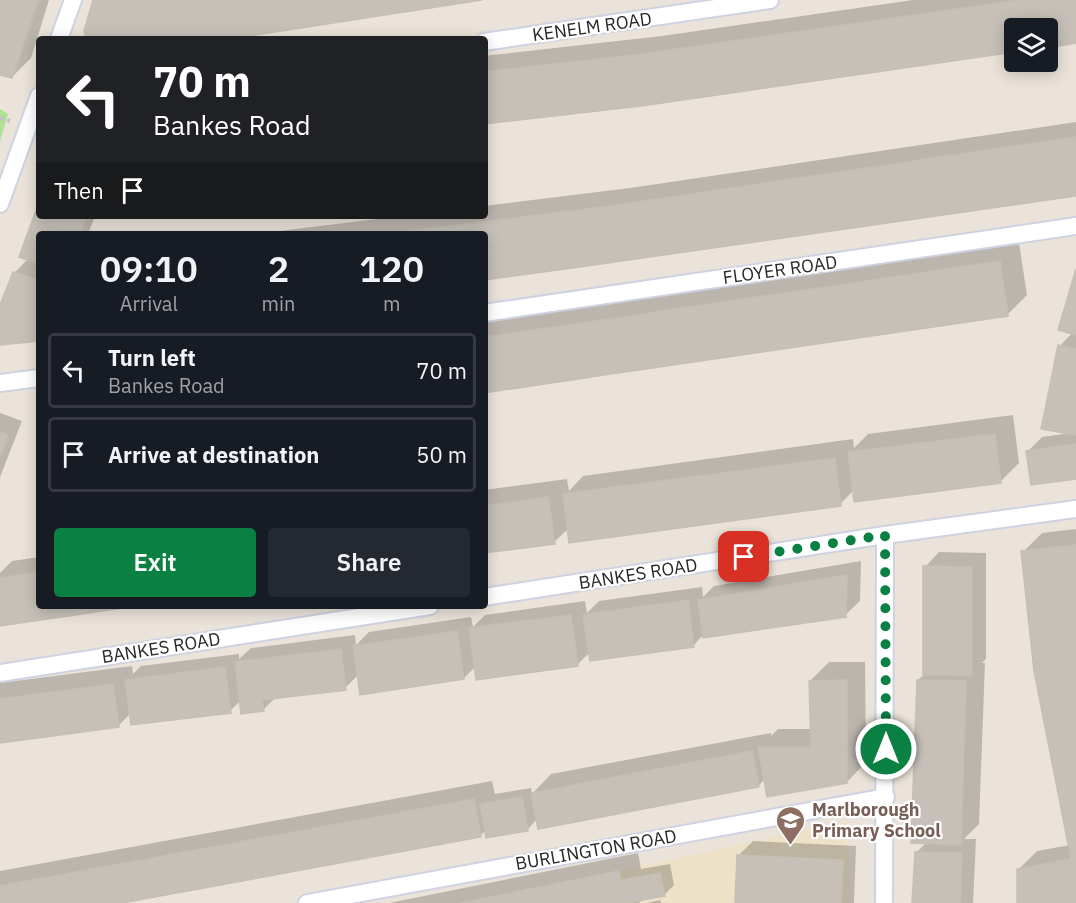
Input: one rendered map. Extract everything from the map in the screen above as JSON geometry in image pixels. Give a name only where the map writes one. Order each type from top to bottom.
[{"type":"street","points":[[60,36],[73,0]]},
{"type":"street","name":"KENELM ROAD","points":[[488,41],[770,0]]},
{"type":"street","points":[[0,204],[36,106]]},
{"type":"street","name":"FLOYER ROAD","points":[[488,312],[1076,226]]},
{"type":"street","points":[[0,383],[36,378]]},
{"type":"street","name":"BANKES ROAD","points":[[488,596],[885,535],[1076,509]]},
{"type":"street","points":[[885,535],[885,903]]},
{"type":"street","name":"BANKES ROAD","points":[[0,673],[411,609]]},
{"type":"street","name":"BURLINGTON ROAD","points":[[307,903],[886,797]]},
{"type":"shaded area","name":"Marlborough Primary School","points":[[847,821],[850,903],[626,903],[619,871]]},
{"type":"green space","points":[[0,109],[8,114],[0,141]]},
{"type":"building","points":[[0,0],[38,0],[12,78],[0,75]]},
{"type":"building","points":[[93,0],[482,0],[248,36],[85,36],[84,31]]},
{"type":"building","points":[[1020,0],[1076,0],[1076,43],[1058,46],[1058,18],[1004,18],[1004,53],[649,105],[642,54]]},
{"type":"building","points":[[642,54],[649,105],[488,124],[488,72]]},
{"type":"building","points":[[1076,137],[1076,196],[615,262],[610,206]]},
{"type":"building","points":[[610,206],[615,262],[488,279],[488,231],[408,231]]},
{"type":"building","points":[[36,210],[36,219],[85,219],[81,231],[36,231],[36,263],[19,257]]},
{"type":"building","points":[[1000,261],[1008,316],[591,377],[583,323]]},
{"type":"building","points":[[1076,269],[1076,335],[1058,330]]},
{"type":"building","points":[[13,272],[36,279],[36,341],[0,345],[0,305]]},
{"type":"building","points":[[583,323],[591,377],[488,392],[488,336]]},
{"type":"building","points":[[1058,345],[1076,349],[1076,416],[1045,410]]},
{"type":"building","points":[[1045,410],[1076,416],[1076,435],[1041,429]]},
{"type":"building","points":[[0,432],[8,435],[0,457]]},
{"type":"building","points":[[995,434],[1001,483],[854,502],[848,452]]},
{"type":"building","points":[[1076,444],[1076,479],[1031,485],[1026,451]]},
{"type":"building","points":[[835,458],[841,506],[569,543],[563,494]]},
{"type":"building","points":[[548,497],[555,544],[488,552],[488,505]]},
{"type":"building","points":[[1076,545],[1076,666],[1034,671],[1021,551]]},
{"type":"building","points":[[923,566],[972,567],[972,675],[923,675]]},
{"type":"building","points":[[36,572],[36,609],[116,609],[0,626],[0,578]]},
{"type":"building","points":[[847,575],[846,617],[703,638],[698,600]]},
{"type":"building","points":[[688,600],[694,647],[590,661],[583,615]]},
{"type":"building","points":[[571,615],[578,666],[476,680],[469,628]]},
{"type":"building","points":[[457,631],[464,679],[360,695],[353,646]]},
{"type":"building","points":[[341,649],[346,690],[262,700],[264,711],[241,714],[235,662]]},
{"type":"building","points":[[1076,666],[1076,903],[1017,903],[1017,869],[1071,859],[1034,671]]},
{"type":"building","points":[[225,667],[231,713],[131,725],[125,680]]},
{"type":"building","points":[[847,680],[847,783],[767,797],[758,747],[811,747],[809,681]]},
{"type":"building","points":[[917,680],[966,681],[961,845],[911,843]]},
{"type":"building","points":[[113,684],[119,727],[0,743],[0,699]]},
{"type":"building","points":[[752,751],[759,787],[538,829],[531,793]]},
{"type":"building","points":[[522,797],[528,831],[486,838],[480,804]]},
{"type":"building","points":[[474,799],[481,837],[122,903],[0,903],[0,886]]},
{"type":"building","points":[[915,852],[962,853],[960,903],[912,903]]},
{"type":"building","points":[[737,855],[843,860],[841,903],[735,903]]},
{"type":"building","points":[[619,871],[626,903],[461,903]]},
{"type":"building","points":[[660,873],[665,896],[626,903],[621,880]]},
{"type":"place","name":"Marlborough Primary School","points":[[791,846]]},
{"type":"route","points":[[744,557],[885,535],[886,749]]}]
